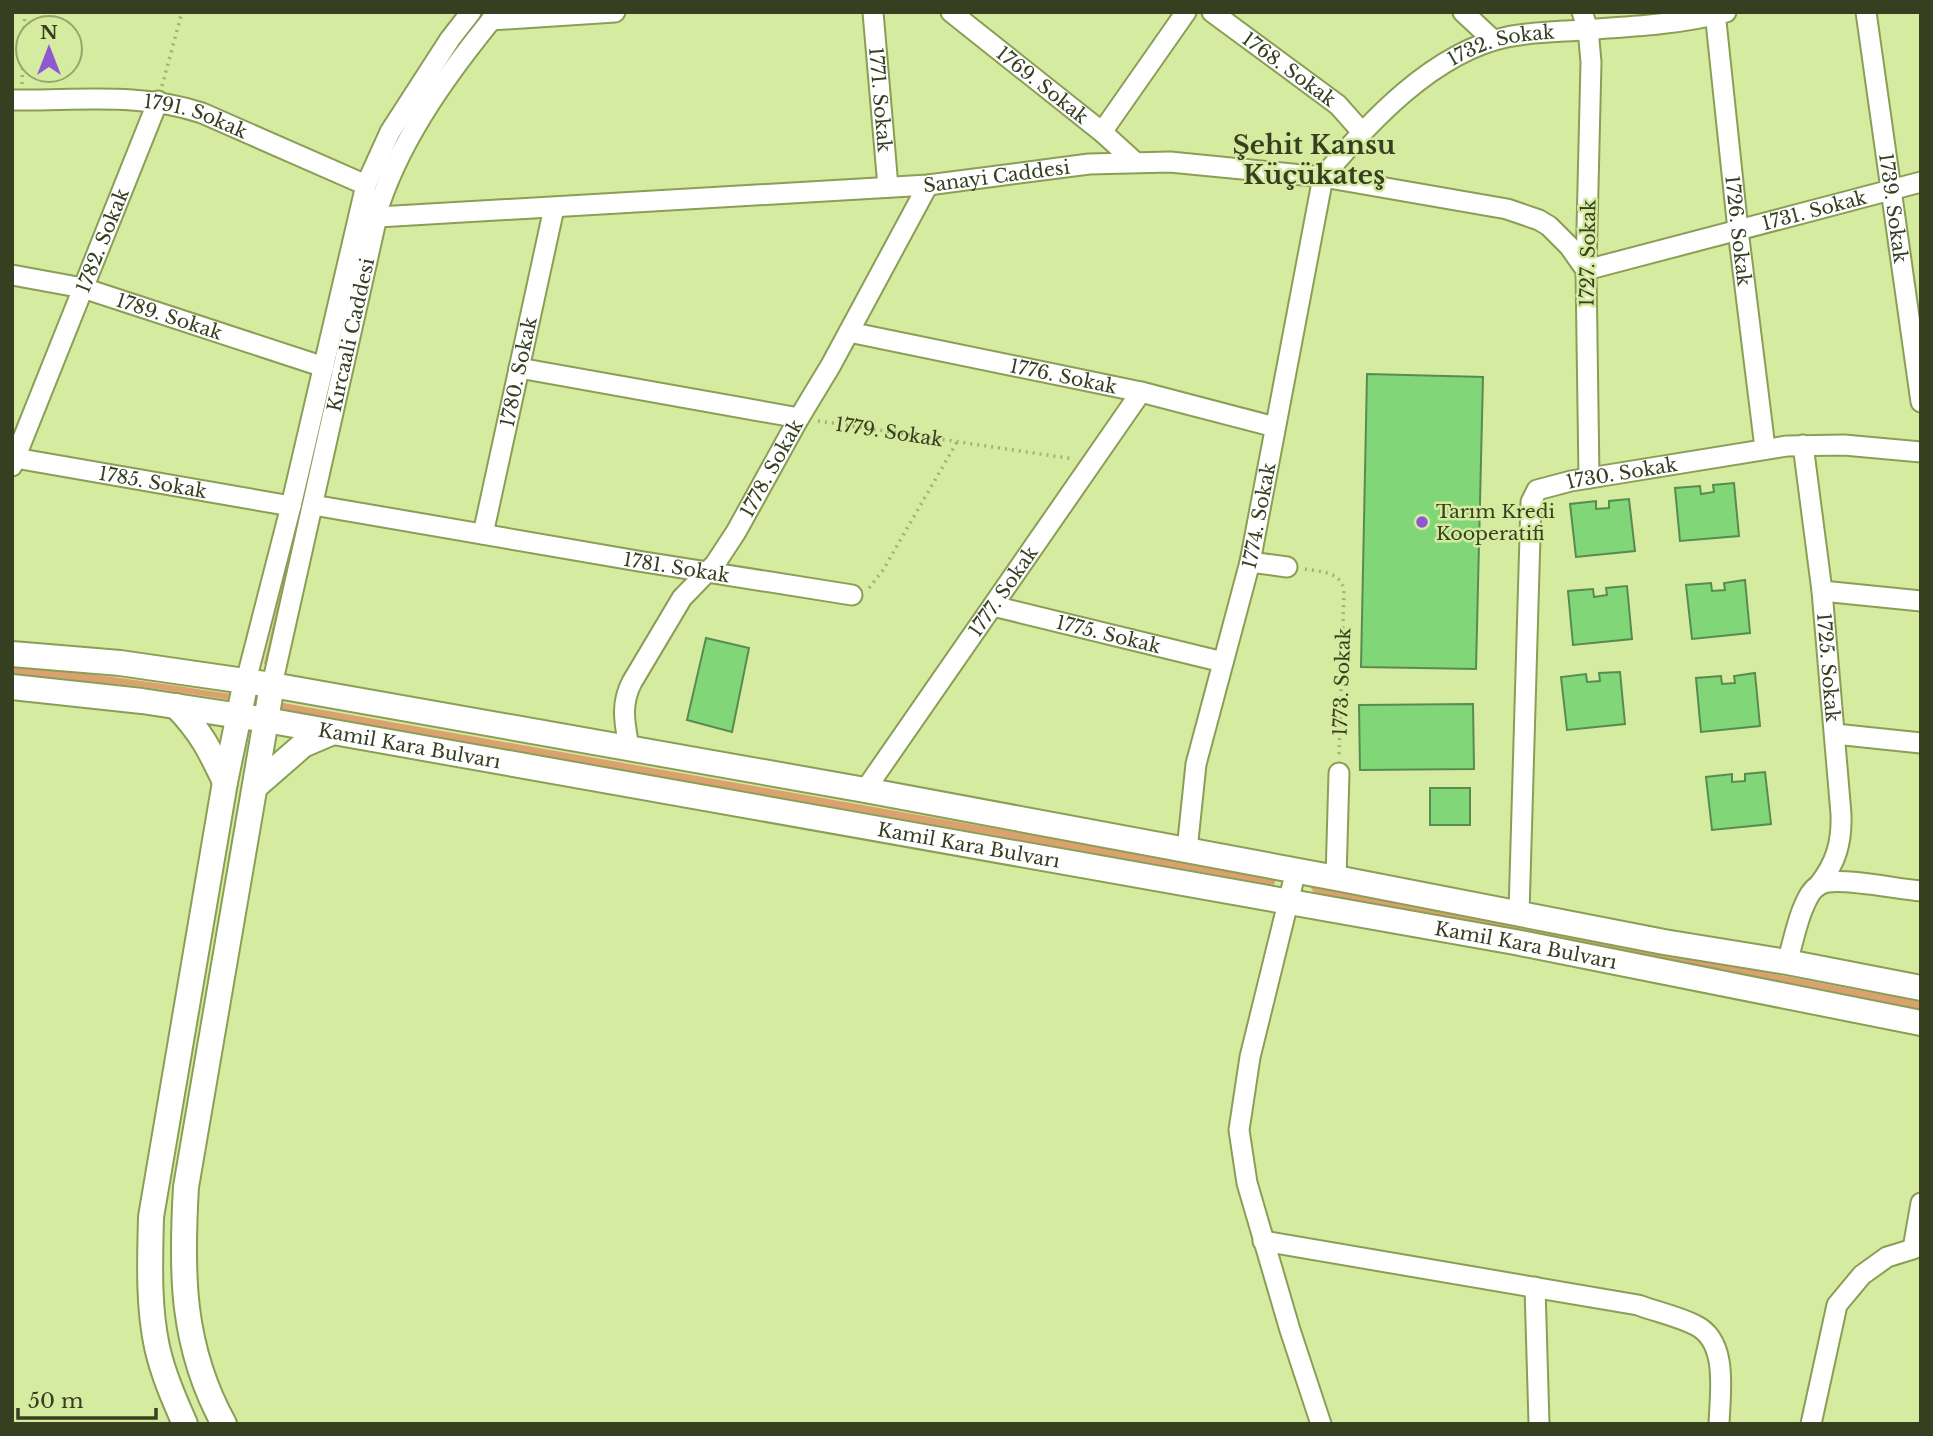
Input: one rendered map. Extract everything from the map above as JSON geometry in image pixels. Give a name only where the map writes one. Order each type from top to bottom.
[{"type":"main road","name":"Kamil Kara Bulvarı","points":[[12,654],[120,663],[272,685],[865,790],[1664,942],[1921,988]]},
{"type":"main road","points":[[185,1424],[171,1393],[157,1346],[150,1267],[151,1217],[225,782],[246,681]]},
{"type":"main road","points":[[224,1424],[210,1400],[197,1365],[189,1329],[183,1290],[186,1186],[272,685]]},
{"type":"main road","name":"Kamil Kara Bulvarı","points":[[12,687],[81,693],[266,720],[1515,942],[1921,1023]]},
{"type":"main road","points":[[176,706],[196,726],[225,782]]},
{"type":"main road","points":[[256,786],[303,745],[331,733]]},
{"type":"street","name":"Kırcaali Caddesi","points":[[246,681],[291,506],[366,185],[390,132],[450,38],[471,12]]},
{"type":"street","points":[[495,16],[615,12]]},
{"type":"street","name":"1771. Sokak","points":[[873,12],[888,187]]},
{"type":"street","name":"1769. Sokak","points":[[951,12],[1102,132],[1134,161]]},
{"type":"street","points":[[1102,132],[1186,12]]},
{"type":"street","name":"1768. Sokak","points":[[1212,12],[1338,106],[1361,131]]},
{"type":"street","points":[[1463,12],[1493,40]]},
{"type":"street","name":"1739. Sokak","points":[[1866,12],[1921,402]]},
{"type":"street","name":"1732. Sokak","points":[[1322,177],[1361,131],[1422,80],[1449,61],[1493,40],[1585,21],[1644,25],[1719,13]]},
{"type":"street","name":"1726. Sokak","points":[[1719,13],[1738,230],[1765,448]]},
{"type":"street","name":"Kırcaali Caddesi","points":[[272,685],[386,187],[416,128],[441,88],[495,16]]},
{"type":"street","name":"1727. Sokak","points":[[1585,21],[1592,88],[1587,270],[1589,478]]},
{"type":"street","name":"1791. Sokak","points":[[17,100],[121,98],[176,104],[366,185]]},
{"type":"street","name":"1782. Sokak","points":[[14,462],[158,101]]},
{"type":"street","name":"Sanayi Caddesi","points":[[378,217],[928,185],[1089,164],[1170,162],[1322,177],[1507,209],[1539,220],[1559,235],[1587,270]]},
{"type":"street","name":"1774. Sokak","points":[[1187,850],[1196,764],[1250,562],[1322,177]]},
{"type":"street","name":"1731. Sokak","points":[[1587,270],[1921,182]]},
{"type":"street","name":"1778. Sokak","points":[[629,748],[624,718],[626,692],[682,598],[723,553],[736,532],[928,185]]},
{"type":"street","name":"1780. Sokak","points":[[483,534],[554,208]]},
{"type":"street","points":[[1901,253],[1921,257]]},
{"type":"street","name":"1789. Sokak","points":[[12,275],[83,288],[324,367]]},
{"type":"street","name":"1776. Sokak","points":[[849,332],[1142,392],[1275,427]]},
{"type":"street","points":[[519,368],[799,418]]},
{"type":"street","name":"1777. Sokak","points":[[865,790],[1142,392]]},
{"type":"street","name":"1725. Sokak","points":[[1787,962],[1804,906],[1835,860],[1840,848],[1841,833],[1822,591],[1803,445]]},
{"type":"street","name":"1730. Sokak","points":[[1519,913],[1533,496],[1543,487],[1765,448],[1844,445],[1921,452]]},
{"type":"street","name":"1785. Sokak","points":[[14,462],[291,506]]},
{"type":"street","name":"1781. Sokak","points":[[313,505],[852,595]]},
{"type":"street","points":[[1250,562],[1287,567]]},
{"type":"street","points":[[1822,591],[1921,601]]},
{"type":"street","name":"1775. Sokak","points":[[993,606],[1223,662]]},
{"type":"street","points":[[1835,734],[1921,743]]},
{"type":"street","points":[[1336,878],[1339,773]]},
{"type":"street","points":[[1296,870],[1250,1057],[1239,1130],[1247,1183],[1263,1241],[1321,1424]]},
{"type":"street","points":[[1818,886],[1827,882],[1921,891]]},
{"type":"street","points":[[1811,1424],[1837,1305],[1862,1275],[1887,1257],[1913,1249],[1921,1203]]},
{"type":"street","points":[[1263,1241],[1638,1305],[1698,1326],[1716,1344],[1720,1378],[1719,1424]]},
{"type":"street","points":[[1535,1287],[1539,1424]]},
{"type":"path","points":[[17,100],[25,12]]},
{"type":"path","points":[[158,101],[183,12]]},
{"type":"path","name":"1779. Sokak","points":[[799,418],[1093,462]]},
{"type":"path","points":[[852,595],[863,594],[883,570],[957,442]]},
{"type":"path","name":"1773. Sokak","points":[[1287,567],[1326,572],[1342,581],[1344,590],[1339,773]]},
{"type":"shaded area","points":[[364,229],[268,665],[264,664]]},
{"type":"shaded area","points":[[12,667],[95,675],[231,694],[231,700],[135,686],[12,676]]},
{"type":"shaded area","points":[[278,702],[1276,878],[1274,885],[278,709]]},
{"type":"shaded area","points":[[1309,885],[1921,1002],[1921,1010],[1315,894]]},
{"type":"building","name":"Tarım Kredi Kooperatifi","points":[[1367,374],[1483,377],[1476,669],[1361,667]]},
{"type":"building","points":[[1734,483],[1739,536],[1680,541],[1675,488],[1700,486],[1701,494],[1714,492],[1713,485]]},
{"type":"building","points":[[1629,499],[1635,551],[1576,557],[1570,504],[1596,501],[1596,509],[1609,508],[1609,501]]},
{"type":"building","points":[[1745,580],[1750,633],[1692,639],[1686,585],[1711,583],[1712,591],[1725,590],[1724,583]]},
{"type":"building","points":[[1627,586],[1632,639],[1573,645],[1568,591],[1593,589],[1594,597],[1607,595],[1606,588]]},
{"type":"building","points":[[706,638],[749,648],[732,732],[687,720]]},
{"type":"building","points":[[1620,672],[1625,724],[1567,730],[1561,677],[1586,674],[1587,682],[1600,681],[1599,673]]},
{"type":"building","points":[[1755,673],[1760,726],[1701,732],[1696,678],[1721,676],[1722,684],[1735,683],[1734,676]]},
{"type":"building","points":[[1473,704],[1474,769],[1360,770],[1359,705]]},
{"type":"building","points":[[1765,772],[1771,824],[1712,830],[1706,777],[1732,774],[1732,782],[1745,781],[1745,774]]},
{"type":"building","points":[[1430,788],[1470,788],[1470,825],[1430,825]]},
{"type":"place","name":"Tarım Kredi Kooperatifi","points":[[1422,522]]},
{"type":"district","name":"Şehit Kansu Küçükateş","points":[[1314,160]]}]
